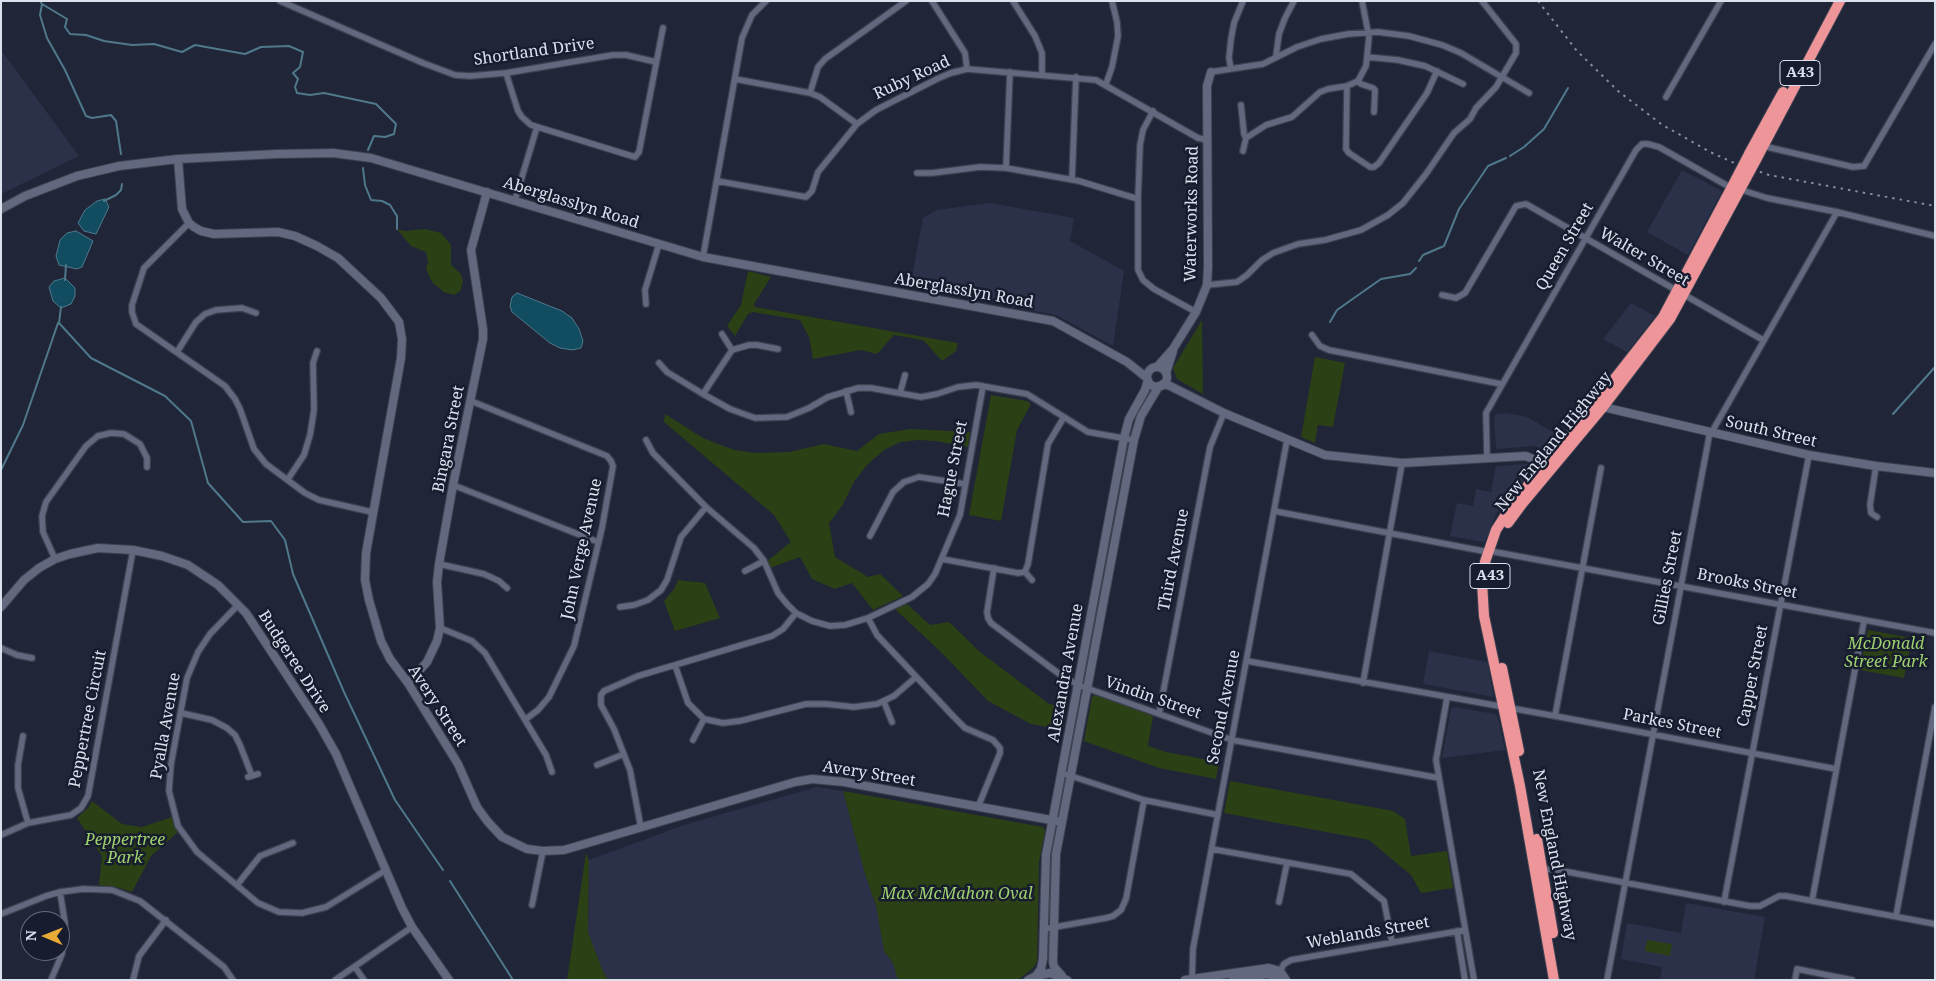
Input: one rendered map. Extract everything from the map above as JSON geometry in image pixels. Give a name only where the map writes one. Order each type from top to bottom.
[{"type":"highway","name":"New England Highway","points":[[1759,145],[1833,1]]},
{"type":"highway","name":"New England Highway","points":[[1491,552],[1512,517],[1603,406],[1670,319],[1680,293],[1738,184],[1840,1]]},
{"type":"highway","name":"New England Highway","points":[[1561,980],[1506,708],[1490,602],[1491,552],[1496,530],[1507,512],[1642,346],[1680,293]]},
{"type":"highway","name":"New England Highway","points":[[1539,870],[1554,980]]},
{"type":"street","name":"Shortland Drive","points":[[280,1],[440,71],[470,76],[613,55],[626,55],[656,62]]},
{"type":"street","points":[[703,257],[742,38],[752,15],[766,1]]},
{"type":"street","points":[[810,93],[816,73],[825,59],[906,1]]},
{"type":"street","points":[[932,1],[965,53],[967,69]]},
{"type":"street","points":[[1013,1],[1035,36],[1042,53],[1042,74]]},
{"type":"street","points":[[1106,84],[1112,67],[1118,36],[1112,1]]},
{"type":"street","points":[[1231,69],[1231,39],[1234,23],[1243,1]]},
{"type":"street","points":[[1276,56],[1279,34],[1294,1]]},
{"type":"street","points":[[1246,138],[1266,124],[1292,117],[1320,92],[1328,88],[1347,86],[1358,81],[1364,72],[1369,37],[1362,1]]},
{"type":"street","points":[[1207,285],[1237,282],[1273,253],[1298,244],[1349,234],[1372,225],[1403,203],[1426,174],[1454,133],[1470,119],[1476,108],[1496,87],[1516,53],[1516,44],[1482,1]]},
{"type":"street","points":[[1666,97],[1721,1]]},
{"type":"street","points":[[506,72],[518,111],[526,122],[635,157],[640,152],[663,28]]},
{"type":"street","points":[[1212,72],[1263,64],[1276,56],[1307,43],[1368,32],[1409,36],[1442,45],[1461,53],[1529,93]]},
{"type":"street","points":[[1759,145],[1853,168],[1864,166],[1935,44]]},
{"type":"street","points":[[1367,57],[1412,62],[1437,70],[1463,84]]},
{"type":"street","name":"Ruby Road","points":[[717,181],[806,197],[812,191],[818,172],[857,124],[876,110],[939,78],[967,69],[1096,80],[1198,138],[1208,140]]},
{"type":"street","points":[[1347,86],[1346,149],[1374,167],[1380,163],[1427,93],[1437,70]]},
{"type":"street","points":[[1006,168],[1010,72]]},
{"type":"street","name":"Waterworks Road","points":[[1155,367],[1173,349],[1196,312],[1207,285],[1207,86],[1212,72]]},
{"type":"street","points":[[1072,179],[1076,77]]},
{"type":"street","points":[[735,79],[810,93],[820,97],[857,124]]},
{"type":"street","points":[[1358,81],[1375,90],[1374,112]]},
{"type":"street","points":[[1240,105],[1246,138],[1244,151]]},
{"type":"street","points":[[1153,111],[1143,130],[1138,199],[1138,270],[1143,280],[1154,289],[1196,312]]},
{"type":"street","points":[[515,200],[537,127]]},
{"type":"street","name":"Queen Street","points":[[1487,458],[1485,417],[1501,384],[1636,150],[1642,144],[1659,147],[1726,185],[1738,184]]},
{"type":"street","name":"Aberglasslyn Road","points":[[1,209],[26,196],[91,172],[119,166],[178,159],[333,153],[371,158],[703,257],[1053,321],[1127,362],[1148,379]]},
{"type":"street","points":[[178,159],[182,209],[189,223],[147,264],[142,272],[132,305],[136,324],[225,386],[240,409],[254,449],[266,464],[305,493],[319,500],[372,512]]},
{"type":"street","points":[[918,173],[980,167],[1006,168],[1072,179],[1138,199]]},
{"type":"street","points":[[1738,184],[1766,198],[1837,212],[1935,236]]},
{"type":"street","name":"Bingara Street","points":[[408,683],[427,662],[437,641],[440,628],[437,588],[439,564],[483,329],[472,250],[488,192]]},
{"type":"street","name":"Walter Street","points":[[1442,294],[1456,298],[1465,293],[1514,210],[1519,204],[1526,204],[1764,340]]},
{"type":"street","name":"Gillies Street","points":[[1607,980],[1709,437],[1837,212]]},
{"type":"street","name":"Avery Street","points":[[189,223],[208,234],[278,232],[295,236],[338,258],[381,298],[395,315],[401,330],[402,349],[372,512],[365,566],[369,600],[381,641],[390,659],[408,683],[458,764],[477,807],[502,837],[526,849],[542,851],[564,850],[795,782],[812,779],[844,782],[1062,822]]},
{"type":"street","points":[[646,304],[645,290],[659,244]]},
{"type":"street","points":[[177,352],[196,322],[205,314],[216,310],[242,308],[256,313]]},
{"type":"street","points":[[722,334],[732,350]]},
{"type":"street","points":[[1312,335],[1320,346],[1329,350],[1501,384]]},
{"type":"street","points":[[703,394],[732,350],[748,345],[778,349]]},
{"type":"street","name":"Waterworks Road","points":[[1166,374],[1173,349]]},
{"type":"street","points":[[288,479],[304,455],[310,435],[314,410],[313,363],[317,351]]},
{"type":"street","name":"Aberglasslyn Road","points":[[1127,362],[1155,367]]},
{"type":"street","points":[[659,363],[666,372],[746,416],[777,418],[799,413],[828,397],[858,388],[871,388],[921,396],[968,385],[983,386],[1032,396],[1091,433],[1134,440]]},
{"type":"street","points":[[1186,394],[1162,369],[1155,367],[1148,372],[1148,379],[1154,386],[1161,385],[1186,394],[1224,413],[1316,453],[1336,458],[1402,463],[1526,456],[1536,459],[1544,465],[1550,466],[1557,462]]},
{"type":"street","points":[[1161,385],[1166,374]]},
{"type":"street","points":[[900,394],[905,375]]},
{"type":"street","name":"Alexandra Avenue","points":[[1036,976],[1043,964],[1045,864],[1052,820],[1124,438],[1129,419],[1145,390],[1148,379]]},
{"type":"street","name":"Alexandra Avenue","points":[[1065,978],[1054,967],[1053,962],[1055,862],[1086,688],[1134,440],[1141,416],[1151,396],[1161,385]]},
{"type":"street","name":"Hague Street","points":[[646,440],[653,453],[706,507],[749,543],[764,561],[780,597],[796,613],[812,621],[830,626],[845,625],[868,618],[920,592],[928,584],[942,559],[957,524],[983,386]]},
{"type":"street","points":[[846,391],[851,412]]},
{"type":"street","name":"John Verge Avenue","points":[[470,401],[610,458],[613,469],[580,628],[574,646],[549,698],[526,719]]},
{"type":"street","name":"South Street","points":[[1603,406],[1809,455],[1935,473]]},
{"type":"street","name":"Third Avenue","points":[[1160,714],[1210,447],[1224,413]]},
{"type":"street","points":[[1024,572],[1028,564],[1048,444],[1064,417]]},
{"type":"street","points":[[55,559],[43,532],[42,516],[46,502],[86,446],[98,436],[110,433],[124,434],[140,444],[147,458],[147,467]]},
{"type":"street","name":"Second Avenue","points":[[1189,979],[1287,440]]},
{"type":"street","name":"Capper Street","points":[[1724,902],[1809,455]]},
{"type":"street","points":[[1364,683],[1402,463]]},
{"type":"street","points":[[1876,466],[1870,505],[1871,513],[1877,516]]},
{"type":"street","points":[[1555,716],[1600,468]]},
{"type":"street","points":[[870,536],[893,492],[904,482],[919,477],[966,484]]},
{"type":"street","points":[[453,485],[598,542]]},
{"type":"street","points":[[620,607],[640,603],[657,595],[667,580],[681,537],[706,507]]},
{"type":"street","name":"Brooks Street","points":[[1274,511],[1935,633]]},
{"type":"street","name":"Budgeree Drive","points":[[1,607],[24,580],[39,568],[55,559],[98,548],[133,550],[162,556],[188,565],[218,585],[238,604],[286,672],[332,746],[412,927],[449,980]]},
{"type":"street","name":"Peppertree Circuit","points":[[1,835],[28,823],[71,815],[81,808],[88,796],[133,550]]},
{"type":"street","points":[[942,559],[1020,573],[1024,572]]},
{"type":"street","points":[[745,571],[764,561]]},
{"type":"street","points":[[439,564],[484,574],[499,581],[507,588]]},
{"type":"street","name":"Vindin Street","points":[[994,568],[987,612],[991,623],[1058,673],[1078,685],[1232,740],[1439,778]]},
{"type":"street","points":[[1024,572],[1032,580]]},
{"type":"street","name":"Pyalla Avenue","points":[[238,604],[210,634],[198,652],[187,678],[171,764],[169,791],[174,816],[182,832],[197,852],[236,885],[258,903],[279,912],[302,913],[326,907],[386,870]]},
{"type":"street","points":[[641,828],[632,780],[624,754],[614,729],[601,705],[604,691],[617,684],[675,665],[772,636],[783,629],[796,613]]},
{"type":"street","points":[[868,618],[877,636],[965,728],[993,740],[1000,748],[1000,753],[978,807]]},
{"type":"street","points":[[1812,901],[1864,621]]},
{"type":"street","points":[[440,628],[472,641],[486,653],[526,719],[549,762],[552,772]]},
{"type":"street","points":[[1,648],[17,655],[32,658]]},
{"type":"street","name":"Parkes Street","points":[[1247,661],[1836,769]]},
{"type":"street","points":[[675,665],[688,703],[704,719],[723,723],[740,721],[806,704],[854,707],[884,702],[901,691],[916,677]]},
{"type":"street","points":[[1447,698],[1436,753],[1474,980]]},
{"type":"street","points":[[884,702],[892,722]]},
{"type":"street","points":[[1896,916],[1935,707]]},
{"type":"street","points":[[181,713],[212,720],[226,728],[240,745],[253,776]]},
{"type":"street","points":[[693,740],[704,719]]},
{"type":"street","points":[[22,736],[18,765],[18,788],[28,823]]},
{"type":"street","points":[[597,765],[624,754]]},
{"type":"street","points":[[1062,773],[1144,800],[1218,815]]},
{"type":"street","points":[[1044,929],[1106,918],[1113,916],[1121,910],[1126,899],[1144,800]]},
{"type":"street","points":[[236,885],[260,856],[293,843]]},
{"type":"street","points":[[1212,849],[1347,872],[1384,901],[1392,942]]},
{"type":"street","points":[[532,906],[542,851]]},
{"type":"street","points":[[1279,902],[1287,863]]},
{"type":"street","points":[[1539,870],[1552,869],[1750,906],[1760,906],[1779,896],[1935,924]]},
{"type":"street","points":[[1,914],[60,892],[83,889],[112,890],[140,901],[166,920],[224,967],[233,980]]},
{"type":"street","points":[[52,980],[62,954],[64,923],[60,892]]},
{"type":"street","points":[[133,980],[139,956],[166,920]]},
{"type":"street","points":[[335,980],[412,927]]},
{"type":"street","name":"Weblands Street","points":[[1280,977],[1284,964],[1291,960],[1465,930]]},
{"type":"street","points":[[1457,932],[1465,980]]},
{"type":"street","points":[[355,967],[364,980]]},
{"type":"street","points":[[1189,979],[1263,968],[1274,968],[1280,977]]},
{"type":"street","points":[[1795,980],[1798,969],[1852,980]]},
{"type":"street","points":[[1028,980],[1050,973],[1065,978]]},
{"type":"street","points":[[1234,980],[1267,974],[1280,977]]},
{"type":"shaded area","points":[[1,50],[79,156],[1,194]]},
{"type":"shaded area","points":[[1682,170],[1722,191],[1688,255],[1647,232]]},
{"type":"shaded area","points":[[105,199],[109,207],[96,234],[84,231],[78,223],[85,210],[97,201]]},
{"type":"shaded area","points":[[990,203],[1074,218],[1070,241],[1124,271],[1113,346],[1056,315],[910,287],[923,218],[936,210]]},
{"type":"shaded area","points":[[76,231],[93,241],[82,267],[77,269],[59,265],[56,256],[60,240],[67,233]]},
{"type":"shaded area","points":[[65,278],[75,288],[75,296],[71,304],[61,308],[53,301],[49,287],[54,281]]},
{"type":"shaded area","points":[[517,293],[562,311],[572,318],[579,329],[583,341],[581,348],[573,350],[560,348],[550,343],[512,312],[510,306],[512,297]]},
{"type":"shaded area","points":[[1631,303],[1655,316],[1627,352],[1603,339]]},
{"type":"shaded area","points":[[1506,413],[1527,417],[1560,436],[1545,454],[1535,446],[1496,449],[1494,418],[1496,414]]},
{"type":"shaded area","points":[[1528,464],[1533,468],[1496,514],[1485,541],[1450,536],[1457,503],[1473,506],[1476,489],[1491,492],[1496,466]]},
{"type":"shaded area","points":[[1429,651],[1487,662],[1494,697],[1423,684]]},
{"type":"shaded area","points":[[1454,707],[1495,714],[1498,718],[1505,750],[1442,758],[1451,709]]},
{"type":"shaded area","points":[[817,787],[843,791],[865,874],[876,905],[884,950],[893,963],[898,980],[608,980],[588,932],[589,860],[684,825]]},
{"type":"shaded area","points":[[1686,903],[1765,917],[1754,980],[1660,980],[1662,967],[1621,959],[1627,923],[1681,933]]},
{"type":"green space","points":[[397,229],[405,231],[425,229],[441,233],[451,245],[451,265],[461,274],[463,282],[460,291],[454,295],[444,292],[432,282],[426,269],[428,262],[426,252],[411,246]]},
{"type":"green space","points":[[748,271],[771,277],[754,304],[755,307],[958,343],[956,351],[942,361],[923,340],[894,335],[877,354],[861,350],[813,359],[809,337],[800,320],[753,312],[748,314],[735,336],[727,326],[741,305]]},
{"type":"green space","points":[[1202,320],[1203,394],[1177,379],[1173,368]]},
{"type":"green space","points":[[1315,357],[1345,363],[1333,427],[1318,425],[1315,443],[1301,437]]},
{"type":"green space","points":[[991,395],[1027,401],[1031,404],[1017,430],[1001,521],[969,515]]},
{"type":"green space","points":[[665,414],[703,438],[735,450],[754,453],[789,452],[824,444],[857,451],[879,434],[910,429],[970,432],[968,447],[936,441],[918,440],[900,442],[884,450],[868,464],[855,480],[842,506],[829,523],[835,557],[868,577],[880,574],[903,596],[873,610],[852,583],[835,589],[812,579],[800,557],[770,568],[767,561],[791,542],[774,515],[664,422]]},
{"type":"green space","points":[[678,580],[705,583],[720,618],[675,631],[664,601],[674,589]]},
{"type":"green space","points":[[907,604],[930,625],[949,622],[980,652],[1049,704],[1067,707],[1063,730],[1031,724],[988,701],[943,654],[895,609]]},
{"type":"green space","name":"McDonald Street Park","points":[[1868,630],[1912,638],[1904,678],[1860,670]]},
{"type":"green space","points":[[1095,695],[1153,716],[1148,746],[1166,752],[1219,762],[1216,779],[1159,768],[1084,741],[1092,697]]},
{"type":"green space","points":[[1230,781],[1393,811],[1405,819],[1411,856],[1447,851],[1453,888],[1421,893],[1411,875],[1369,840],[1224,813]]},
{"type":"green space","name":"Max McMahon Oval","points":[[843,791],[1043,827],[1045,831],[1039,862],[1037,962],[1033,968],[1018,980],[898,980],[893,963],[884,951],[876,905],[865,874]]},
{"type":"green space","name":"Peppertree Park","points":[[92,801],[122,824],[142,827],[172,817],[178,832],[151,856],[132,892],[116,887],[99,885],[102,856],[77,818],[88,808]]},
{"type":"green space","points":[[586,853],[589,860],[588,932],[608,980],[567,980]]},
{"type":"green space","points":[[1647,940],[1672,944],[1670,956],[1645,951]]},
{"type":"waterway","points":[[40,1],[67,19],[65,27],[70,34],[86,35],[104,41],[132,45],[154,44],[182,52],[195,45],[245,54],[261,47],[289,46],[303,52],[300,67],[293,73],[298,79],[295,87],[297,93],[310,95],[324,93],[376,104],[396,124],[394,134],[385,137],[374,136],[368,150]]},
{"type":"waterway","points":[[42,4],[40,15],[47,38],[65,70],[86,116],[92,118],[111,115],[116,121],[121,154]]},
{"type":"waterway","points":[[1510,156],[1524,147],[1544,129],[1568,88]]},
{"type":"waterway","points":[[1419,261],[1423,255],[1444,246],[1459,209],[1488,166],[1506,158]]},
{"type":"waterway","points":[[363,168],[365,185],[371,200],[382,201],[390,205],[397,216],[397,229]]},
{"type":"waterway","points":[[104,201],[116,195],[121,190],[122,184]]},
{"type":"waterway","points":[[65,280],[66,265]]},
{"type":"waterway","points":[[1330,322],[1337,310],[1381,279],[1410,274],[1416,268]]},
{"type":"waterway","points":[[61,307],[59,323],[91,358],[165,396],[191,421],[208,483],[243,522],[271,521],[285,540],[293,574],[344,692],[395,800],[443,870]]},
{"type":"waterway","points":[[1,470],[23,425],[58,323]]},
{"type":"waterway","points":[[1893,414],[1935,367]]},
{"type":"waterway","points":[[450,881],[513,980]]},
{"type":"railway","points":[[1538,1],[1577,51],[1618,91],[1661,124],[1710,152],[1769,175],[1935,206]]}]
